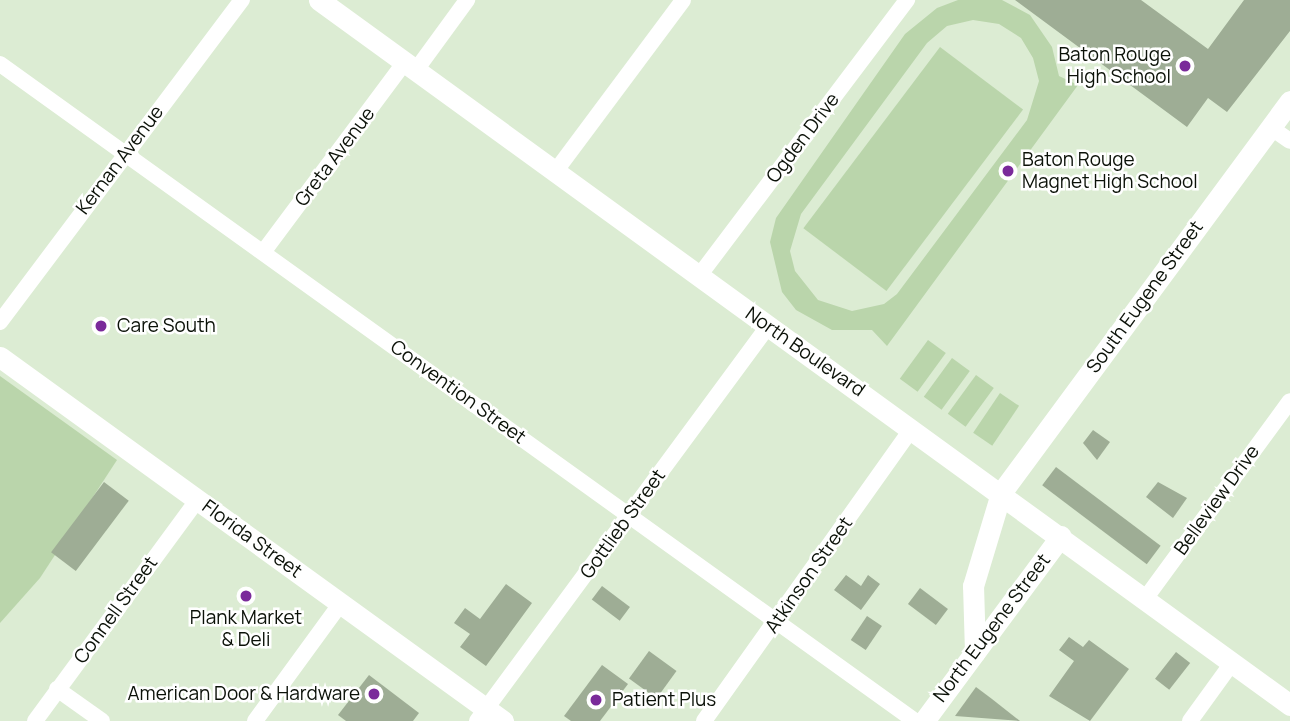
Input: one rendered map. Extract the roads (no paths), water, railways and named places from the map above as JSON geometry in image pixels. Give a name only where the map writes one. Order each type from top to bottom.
[{"type":"street","name":"Kernan Avenue","points":[[0,322],[125,151],[242,0]]},
{"type":"street","name":"North Boulevard","points":[[319,0],[1061,536],[1232,663],[1288,698]]},
{"type":"street","name":"Greta Avenue","points":[[264,251],[410,66],[467,0]]},
{"type":"street","points":[[555,172],[683,0]]},
{"type":"street","name":"Ogden Drive","points":[[699,276],[907,0]]},
{"type":"street","name":"Convention Street","points":[[0,64],[125,151],[915,721]]},
{"type":"street","name":"South Eugene Street","points":[[975,652],[973,586],[1001,493],[1290,101]]},
{"type":"street","points":[[1270,127],[1290,141]]},
{"type":"street","name":"Gottlieb Street","points":[[489,717],[629,516],[768,326]]},
{"type":"street","name":"Florida Street","points":[[0,357],[341,603],[489,717]]},
{"type":"street","name":"Belleview Drive","points":[[1145,598],[1290,401]]},
{"type":"street","name":"Atkinson Street","points":[[704,721],[912,428]]},
{"type":"street","name":"Connell Street","points":[[34,721],[198,499]]},
{"type":"street","name":"North Eugene Street","points":[[923,721],[1061,536]]},
{"type":"street","points":[[255,721],[341,603]]},
{"type":"street","points":[[1191,721],[1232,663]]},
{"type":"street","points":[[57,689],[102,721]]},
{"type":"place","name":"Baton Rouge High School","points":[[1185,66]]},
{"type":"place","name":"Baton Rouge Magnet High School","points":[[1008,171]]},
{"type":"place","name":"Care South","points":[[101,326]]},
{"type":"place","name":"Plank Market & Deli","points":[[246,596]]},
{"type":"place","name":"American Door & Hardware","points":[[374,694]]},
{"type":"place","name":"Patient Plus","points":[[596,700]]}]
